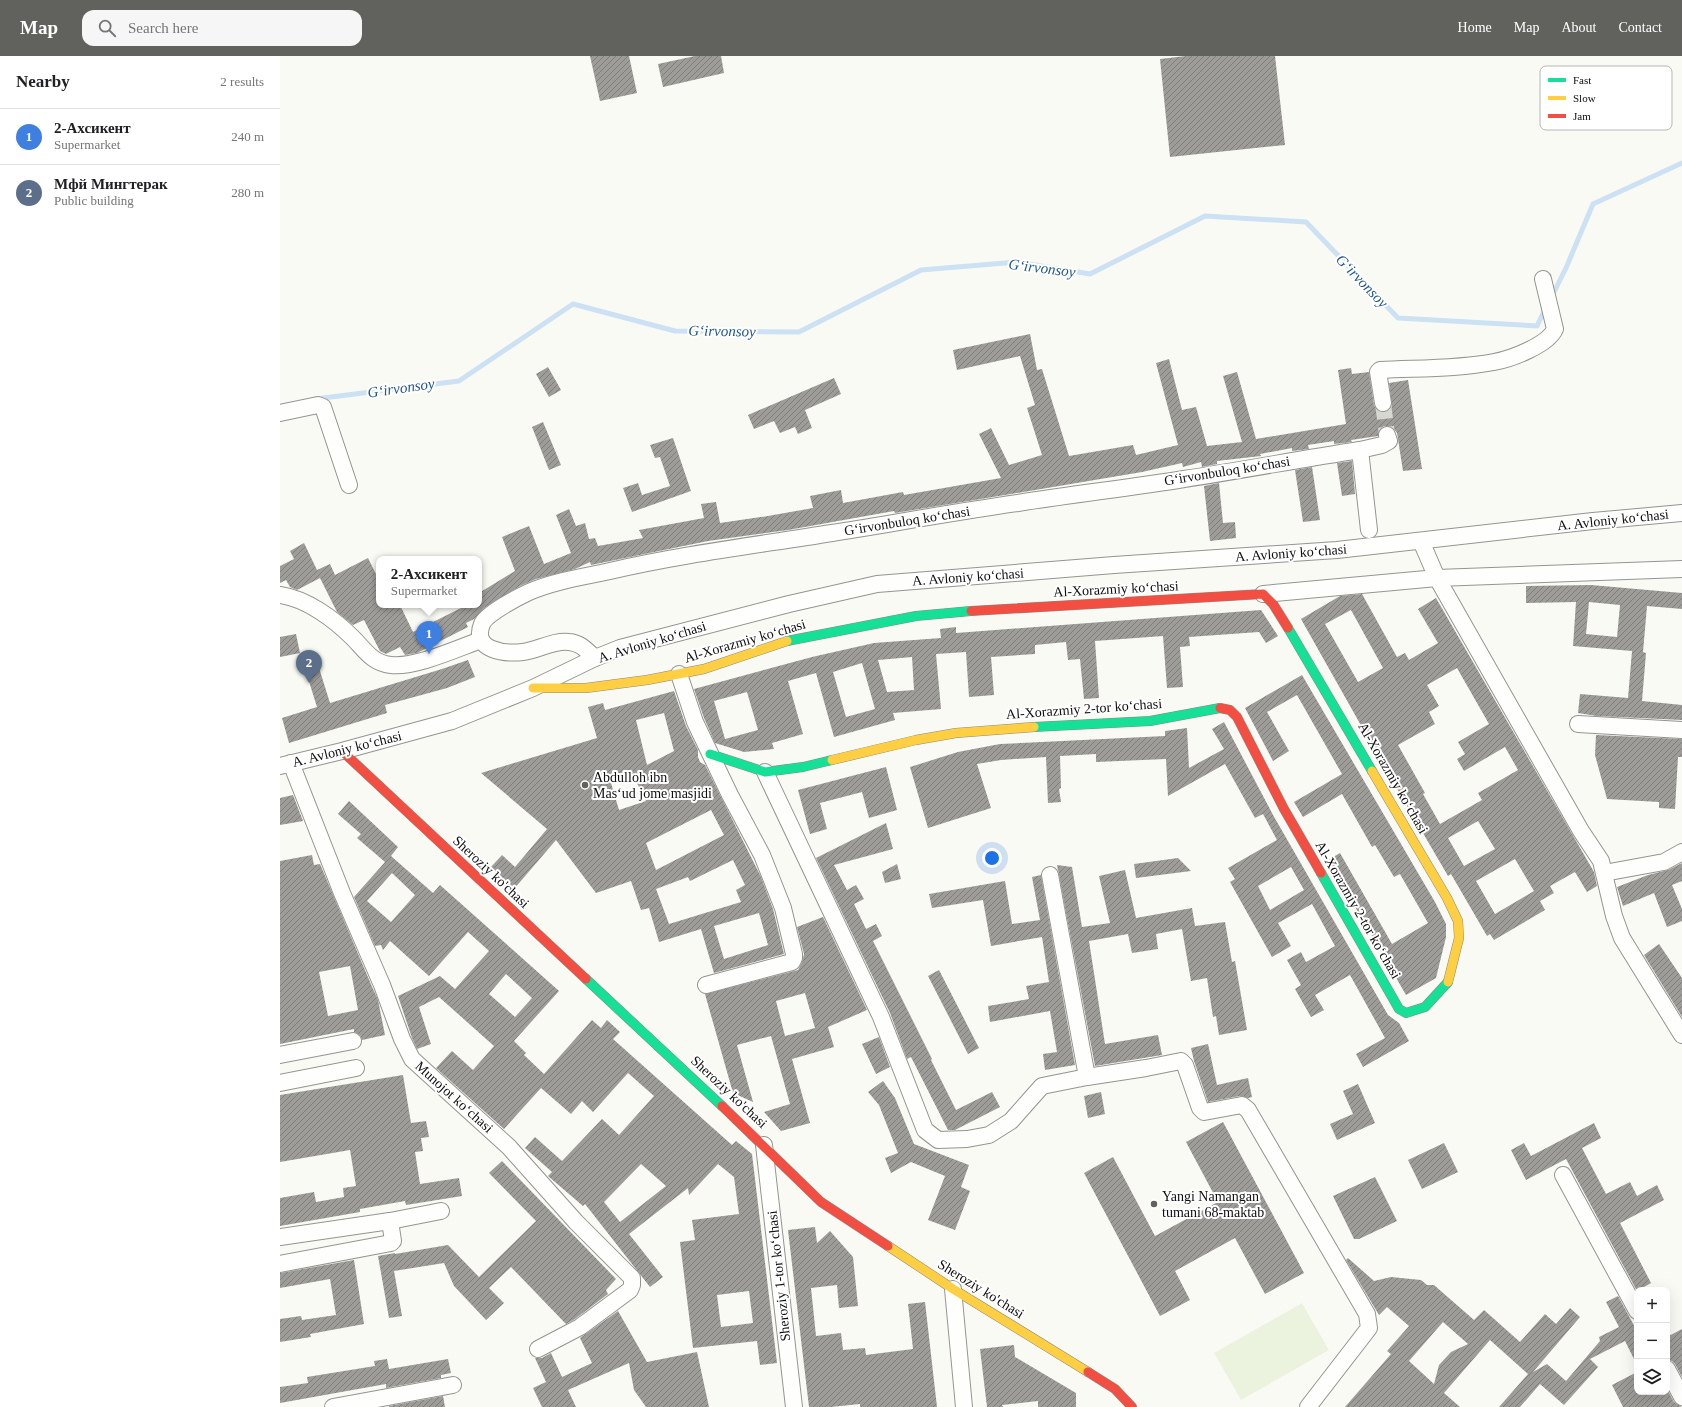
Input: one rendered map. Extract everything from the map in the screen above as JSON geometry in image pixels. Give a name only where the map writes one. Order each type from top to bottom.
[{"type":"street","points":[[1383,403],[1378,372],[1380,370],[1495,362],[1526,352],[1546,340],[1555,329],[1543,279]]},
{"type":"street","points":[[280,413],[318,405],[323,407],[348,485]]},
{"type":"street","name":"Gʻirvonbuloq koʻchasi","points":[[481,640],[480,633],[482,623],[485,618],[529,592],[588,576],[704,552],[833,533],[1021,502],[1184,479],[1360,450],[1382,445],[1388,441],[1388,434]]},
{"type":"street","points":[[1360,450],[1369,530]]},
{"type":"street","name":"A. Avloniy ko‘chasi","points":[[286,765],[452,721],[532,688],[595,658],[620,648],[876,584],[1337,550],[1421,542],[1593,521],[1682,513]]},
{"type":"street","points":[[1421,542],[1437,578],[1581,830],[1601,861],[1614,916],[1622,938],[1682,1035]]},
{"type":"street","points":[[1263,594],[1437,578],[1682,569]]},
{"type":"street","name":"Al-Xorazmiy koʻchasi","points":[[532,688],[570,689],[605,687],[679,674],[704,669],[793,639],[916,616],[1011,608],[1263,594],[1273,604],[1290,631],[1447,898],[1458,921],[1459,938],[1447,984]]},
{"type":"street","points":[[280,596],[306,604],[329,618],[352,638],[368,655],[377,661],[391,665],[409,664],[481,640],[485,646],[493,650],[523,652],[564,641],[572,642],[580,644],[595,658]]},
{"type":"street","points":[[679,674],[695,722],[762,855],[783,908],[794,958],[792,962],[706,985]]},
{"type":"street","name":"Al-Xorazmiy 2-tor koʻchasi","points":[[710,754],[765,772],[803,767],[916,740],[956,733],[1017,728],[1150,721],[1218,708],[1230,710],[1237,717],[1284,809],[1399,1009],[1406,1013],[1425,1007],[1447,984]]},
{"type":"street","points":[[1578,724],[1682,730]]},
{"type":"street","name":"Sheroziy ko'chasi","points":[[342,751],[764,1145],[821,1202],[953,1289],[1115,1389],[1132,1407]]},
{"type":"street","name":"Munojot koʻchasi","points":[[286,765],[382,985],[402,1038],[412,1059],[509,1147],[576,1222],[632,1278],[630,1290],[580,1327],[538,1349]]},
{"type":"street","points":[[765,772],[881,1017],[925,1130],[938,1140],[968,1139],[989,1135],[1011,1121],[1042,1086],[1146,1068],[1181,1060],[1185,1065],[1200,1108],[1204,1112],[1242,1106],[1248,1110],[1367,1314],[1369,1328],[1308,1407]]},
{"type":"street","points":[[1604,873],[1664,862],[1682,852]]},
{"type":"street","points":[[1050,875],[1087,1077]]},
{"type":"street","points":[[280,1055],[353,1041]]},
{"type":"street","points":[[280,1083],[356,1068]]},
{"type":"street","name":"Sheroziy 1-tor koʻchasi","points":[[764,1145],[794,1407]]},
{"type":"street","points":[[1563,1175],[1634,1305]]},
{"type":"street","points":[[280,1237],[390,1221],[441,1211]]},
{"type":"street","points":[[280,1264],[391,1243],[393,1241],[390,1221]]},
{"type":"street","points":[[953,1289],[964,1407]]},
{"type":"street","points":[[1670,1375],[1682,1397]]},
{"type":"street","points":[[333,1407],[453,1385]]},
{"type":"street","points":[[1115,1389],[1121,1407]]},
{"type":"green space","points":[[1302,1303],[1329,1350],[1241,1400],[1214,1353]]},
{"type":"building","points":[[590,56],[629,56],[637,93],[600,101]]},
{"type":"building","points":[[695,56],[721,56],[724,73],[663,87],[658,64]]},
{"type":"building","points":[[1186,56],[1275,56],[1285,145],[1170,157],[1160,59]]},
{"type":"building","points":[[1030,334],[1037,370],[1042,369],[1069,456],[1133,445],[1136,455],[1178,445],[1156,363],[1169,359],[1182,410],[1196,407],[1207,446],[1242,442],[1223,376],[1237,372],[1256,439],[1346,424],[1338,370],[1351,368],[1352,374],[1369,372],[1374,405],[1380,412],[1389,411],[1392,406],[1389,383],[1408,380],[1422,469],[1403,471],[1397,433],[1393,428],[1384,426],[1380,429],[1378,436],[1351,440],[1352,442],[1334,444],[1334,441],[1308,445],[1309,449],[1292,451],[1292,448],[1260,454],[1261,456],[1217,461],[1217,464],[1202,467],[1201,462],[1183,467],[1182,463],[1142,472],[993,497],[895,513],[894,511],[788,530],[708,541],[591,565],[590,562],[575,569],[536,579],[520,586],[484,608],[474,619],[466,623],[468,627],[417,653],[405,655],[400,647],[386,654],[380,651],[364,620],[353,625],[337,612],[320,578],[297,590],[290,587],[286,580],[280,583],[280,566],[294,559],[290,551],[304,543],[317,570],[330,564],[335,575],[368,558],[376,574],[376,608],[401,608],[413,632],[461,608],[482,608],[482,591],[515,571],[502,537],[529,526],[544,564],[571,553],[556,515],[569,509],[576,526],[585,523],[589,539],[595,538],[598,546],[643,538],[639,530],[704,518],[701,504],[716,502],[720,523],[813,508],[810,496],[841,490],[843,503],[903,492],[904,495],[1001,478],[979,434],[991,428],[1009,465],[1042,455],[1027,408],[1035,405],[1020,356],[957,370],[953,350]]},
{"type":"building","points":[[548,367],[561,390],[549,397],[536,374]]},
{"type":"building","points":[[834,378],[841,394],[805,410],[812,428],[798,434],[795,427],[780,433],[774,421],[754,429],[748,415]]},
{"type":"building","points":[[543,422],[561,465],[549,470],[532,427]]},
{"type":"building","points":[[673,438],[691,491],[632,512],[623,488],[638,483],[642,495],[670,486],[660,457],[655,458],[650,445]]},
{"type":"building","points":[[1352,461],[1355,494],[1342,496],[1337,463]]},
{"type":"building","points":[[1312,467],[1320,520],[1303,522],[1295,470]]},
{"type":"building","points":[[1219,483],[1223,523],[1235,522],[1236,538],[1210,541],[1204,486]]},
{"type":"building","points":[[1591,585],[1682,593],[1682,609],[1647,606],[1643,652],[1646,653],[1642,701],[1682,705],[1682,720],[1597,716],[1578,713],[1580,694],[1628,698],[1632,651],[1573,646],[1576,602],[1526,603],[1526,586]],"holes":[[[1589,602],[1620,605],[1617,637],[1586,634]]]},
{"type":"building","points":[[1362,594],[1397,657],[1405,653],[1409,660],[1438,643],[1418,609],[1436,598],[1594,872],[1597,886],[1587,892],[1575,872],[1550,886],[1554,893],[1540,901],[1545,910],[1494,940],[1490,934],[1487,936],[1451,874],[1448,876],[1301,619],[1340,596]],"holes":[[[1351,610],[1383,668],[1358,682],[1325,624]],[[1457,668],[1489,724],[1458,742],[1465,754],[1457,759],[1464,771],[1505,747],[1518,770],[1478,793],[1482,800],[1440,824],[1423,794],[1425,793],[1398,745],[1435,724],[1429,712],[1439,706],[1427,685]],[[1478,821],[1495,849],[1464,866],[1448,838]],[[1515,859],[1534,891],[1495,914],[1476,881]]]},
{"type":"building","points":[[1261,610],[1278,636],[1266,643],[1259,632],[1189,637],[1190,646],[1180,647],[1183,687],[1167,688],[1163,636],[1095,641],[1099,698],[1084,699],[1080,659],[1068,660],[1066,642],[1035,645],[1035,654],[991,657],[994,695],[969,697],[966,652],[936,654],[941,709],[893,713],[895,720],[834,737],[816,673],[788,681],[803,734],[772,743],[774,749],[744,752],[715,743],[694,689],[812,657],[874,643],[941,638],[940,629],[956,627],[956,633]],"holes":[[[912,657],[914,690],[887,692],[878,660]],[[862,663],[875,709],[846,717],[833,672]],[[747,692],[758,730],[725,739],[714,701]]]},
{"type":"building","points":[[296,634],[300,653],[280,657],[280,637]]},
{"type":"building","points":[[314,652],[330,703],[468,660],[475,677],[447,688],[385,705],[387,713],[289,743],[282,718],[317,707],[301,656]]},
{"type":"building","points":[[1302,675],[1435,902],[1446,924],[1446,937],[1436,978],[1406,995],[1328,860],[1340,853],[1392,944],[1428,923],[1400,874],[1394,877],[1375,845],[1372,847],[1342,794],[1303,817],[1294,802],[1342,774],[1297,695],[1267,712],[1289,751],[1273,761],[1245,708]]},
{"type":"building","points":[[674,691],[686,726],[698,750],[700,762],[705,765],[761,877],[773,909],[784,954],[714,973],[701,929],[659,942],[649,908],[641,910],[631,881],[596,893],[556,840],[514,889],[491,867],[502,855],[515,867],[547,829],[481,773],[597,738],[588,707],[603,703],[605,710]],"holes":[[[664,713],[674,751],[647,765],[636,720]],[[632,773],[646,801],[619,810],[611,783]],[[711,810],[724,835],[656,870],[646,843]],[[733,860],[745,885],[736,890],[741,902],[669,924],[656,889],[688,877],[690,881]],[[759,913],[768,945],[724,959],[714,926]]]},
{"type":"building","points":[[1224,722],[1273,815],[1388,1015],[1399,1023],[1409,1041],[1363,1067],[1356,1054],[1385,1038],[1350,975],[1315,995],[1324,1010],[1311,1017],[1295,989],[1301,985],[1287,960],[1301,952],[1306,962],[1335,946],[1312,904],[1278,923],[1291,946],[1272,957],[1230,882],[1235,879],[1228,868],[1277,840],[1263,814],[1255,818],[1225,764],[1168,796],[1166,759],[1096,762],[1096,754],[1060,756],[1061,788],[1059,789],[1061,802],[1048,803],[1046,757],[1001,760],[977,764],[991,808],[928,828],[910,767],[958,752],[1000,744],[1165,736],[1165,731],[1187,728],[1189,768],[1224,749],[1212,729]],"holes":[[[1291,867],[1304,890],[1270,910],[1258,886]]]},
{"type":"building","points":[[1596,735],[1682,739],[1682,757],[1678,757],[1675,809],[1659,808],[1659,802],[1607,799],[1595,755]]},
{"type":"building","points":[[886,767],[897,810],[869,818],[862,792],[820,803],[827,829],[810,834],[798,790]]},
{"type":"building","points":[[293,795],[303,821],[280,825],[280,798]]},
{"type":"building","points":[[349,801],[398,847],[391,856],[433,893],[440,885],[559,991],[514,1041],[526,1053],[524,1055],[544,1074],[592,1020],[601,1028],[607,1020],[620,1032],[613,1039],[732,1145],[736,1141],[752,1154],[777,1363],[760,1365],[757,1341],[693,1348],[680,1242],[695,1240],[692,1220],[739,1214],[734,1177],[718,1164],[689,1195],[688,1188],[629,1234],[663,1277],[650,1287],[585,1204],[583,1206],[548,1176],[552,1172],[525,1148],[535,1137],[562,1161],[602,1119],[619,1135],[654,1096],[628,1073],[593,1112],[582,1101],[571,1114],[541,1088],[504,1129],[436,1068],[452,1051],[473,1070],[494,1046],[439,997],[419,1007],[431,1044],[417,1049],[398,996],[440,976],[455,989],[489,951],[468,932],[429,976],[390,941],[383,950],[381,945],[375,946],[354,897],[385,862],[357,838],[361,834],[338,814]],"holes":[[[392,873],[415,895],[391,922],[367,901]],[[506,974],[532,998],[515,1017],[489,994]],[[641,1164],[666,1186],[620,1222],[604,1202]],[[749,1291],[753,1323],[721,1327],[717,1295]]]},
{"type":"building","points":[[886,823],[893,849],[834,865],[847,890],[856,885],[864,899],[854,904],[866,929],[876,924],[882,936],[873,941],[956,1110],[992,1092],[1000,1107],[955,1130],[948,1130],[911,1057],[907,1059],[890,1013],[816,858]]},
{"type":"building","points":[[312,855],[314,865],[320,864],[378,1000],[385,1035],[362,1040],[360,1035],[354,1032],[354,1029],[280,1044],[280,861]],"holes":[[[350,966],[358,1010],[328,1016],[319,972]]]},
{"type":"building","points":[[1178,858],[1191,871],[1136,878],[1134,864]]},
{"type":"building","points":[[1682,863],[1682,881],[1672,885],[1682,909],[1682,921],[1667,927],[1654,893],[1623,906],[1617,887],[1648,875],[1668,870]]},
{"type":"building","points":[[897,864],[901,879],[885,883],[882,872]]},
{"type":"building","points":[[1057,865],[1072,867],[1082,927],[1110,923],[1099,876],[1125,870],[1136,918],[1192,908],[1195,926],[1225,922],[1232,962],[1235,961],[1247,1030],[1219,1035],[1216,1016],[1213,1017],[1207,978],[1191,981],[1182,929],[1156,934],[1158,949],[1132,953],[1128,934],[1089,941],[1105,1044],[1158,1035],[1162,1055],[1095,1066]]},
{"type":"building","points":[[1041,875],[1075,1065],[1045,1070],[1043,1054],[1057,1052],[1050,1011],[990,1022],[988,1006],[1029,999],[1026,986],[1049,982],[1042,937],[991,946],[983,900],[932,908],[929,894],[1005,881],[1012,924],[1040,920],[1032,877]]},
{"type":"building","points":[[823,917],[867,1010],[828,1027],[834,1047],[792,1059],[810,1123],[781,1131],[764,1112],[790,1104],[771,1036],[737,1045],[753,1102],[733,1093],[705,994],[798,970],[804,954],[797,927]],"holes":[[[805,993],[815,1028],[785,1036],[776,1001]]]},
{"type":"building","points":[[1659,944],[1682,978],[1682,1017],[1644,955]]},
{"type":"building","points":[[939,970],[979,1048],[968,1054],[928,976]]},
{"type":"building","points":[[879,1037],[890,1067],[876,1074],[862,1044]]},
{"type":"building","points":[[1208,1044],[1217,1085],[1248,1078],[1252,1097],[1248,1098],[1240,1096],[1208,1102],[1191,1048]]},
{"type":"building","points":[[403,1075],[411,1123],[426,1121],[429,1137],[421,1138],[423,1151],[415,1152],[420,1184],[459,1178],[462,1196],[406,1205],[405,1201],[360,1209],[360,1212],[280,1226],[280,1198],[314,1192],[316,1202],[344,1197],[343,1188],[356,1186],[350,1150],[280,1162],[280,1095]]},
{"type":"building","points":[[883,1081],[895,1098],[914,1144],[969,1165],[961,1187],[970,1191],[955,1230],[928,1220],[945,1176],[911,1162],[891,1173],[885,1158],[898,1153],[879,1105],[868,1092]]},
{"type":"building","points":[[1358,1084],[1375,1123],[1337,1140],[1330,1124],[1353,1114],[1343,1091]]},
{"type":"building","points":[[1101,1092],[1105,1114],[1088,1118],[1084,1096]]},
{"type":"building","points":[[1223,1122],[1304,1273],[1265,1294],[1235,1238],[1175,1271],[1190,1300],[1160,1316],[1084,1173],[1113,1157],[1155,1236],[1218,1202],[1186,1142]]},
{"type":"building","points":[[1594,1123],[1601,1138],[1582,1148],[1606,1194],[1630,1182],[1637,1196],[1657,1185],[1664,1200],[1620,1223],[1651,1283],[1644,1287],[1635,1287],[1566,1159],[1526,1180],[1511,1150],[1524,1143],[1531,1156]]},
{"type":"building","points":[[1444,1143],[1458,1172],[1422,1189],[1408,1160]]},
{"type":"building","points":[[502,1161],[616,1279],[606,1290],[608,1294],[566,1324],[511,1267],[489,1288],[504,1303],[486,1320],[454,1286],[444,1263],[394,1271],[402,1316],[389,1318],[378,1256],[448,1245],[479,1277],[536,1221],[489,1173]]},
{"type":"building","points":[[1375,1177],[1397,1221],[1359,1239],[1354,1239],[1333,1196]]},
{"type":"building","points":[[815,1227],[817,1243],[830,1231],[853,1257],[858,1306],[839,1308],[837,1285],[811,1288],[816,1336],[841,1333],[843,1350],[865,1348],[866,1355],[913,1349],[908,1304],[925,1302],[937,1407],[860,1407],[860,1404],[831,1407],[809,1407],[788,1230]]},
{"type":"building","points":[[1348,1258],[1374,1281],[1391,1277],[1421,1280],[1427,1285],[1434,1285],[1474,1320],[1484,1310],[1520,1342],[1545,1314],[1556,1324],[1570,1308],[1580,1317],[1533,1372],[1547,1364],[1566,1381],[1600,1341],[1599,1337],[1619,1327],[1606,1302],[1618,1296],[1634,1325],[1634,1359],[1625,1341],[1590,1359],[1598,1367],[1564,1405],[1540,1384],[1520,1407],[1499,1407],[1528,1374],[1490,1340],[1444,1393],[1460,1407],[1345,1407],[1391,1354],[1387,1351],[1409,1326],[1387,1307],[1379,1315],[1346,1260]],"holes":[[[1443,1322],[1468,1344],[1451,1352],[1439,1365],[1434,1384],[1409,1361]]]},
{"type":"building","points":[[354,1260],[364,1324],[310,1334],[311,1337],[280,1342],[280,1319],[301,1316],[302,1320],[336,1315],[330,1279],[280,1288],[280,1273]]},
{"type":"building","points":[[618,1311],[647,1362],[697,1352],[709,1407],[646,1407],[634,1390],[629,1363],[568,1390],[576,1407],[542,1407],[533,1388],[546,1382],[535,1358],[542,1358],[551,1353],[562,1377],[592,1363],[580,1338]]},
{"type":"building","points":[[1682,1329],[1682,1377],[1675,1364],[1670,1361],[1670,1335]]},
{"type":"building","points":[[1014,1345],[1015,1357],[1076,1393],[1076,1407],[1038,1407],[1038,1401],[1002,1405],[1003,1407],[987,1407],[980,1349]]},
{"type":"building","points":[[387,1359],[389,1369],[448,1359],[451,1373],[441,1375],[441,1378],[386,1388],[386,1384],[280,1403],[280,1387],[308,1383],[307,1377],[375,1366],[374,1361]]},
{"type":"building","points":[[1634,1374],[1634,1395],[1670,1395],[1674,1402],[1682,1407],[1623,1407],[1612,1385]]},
{"type":"building","points":[[443,1396],[445,1407],[389,1407],[389,1406]]},
{"type":"waterway","name":"G‘irvonsoy","points":[[1552,296],[1566,268],[1593,204],[1682,163]]},
{"type":"waterway","name":"G‘irvonsoy","points":[[315,399],[459,381],[573,304],[675,331],[799,332],[921,270],[1017,262],[1090,274],[1205,216],[1306,222],[1398,318],[1537,326],[1545,309]]},
{"type":"tunnel","points":[[1383,403],[1387,435]]},
{"type":"traffic: fast","points":[[787,641],[916,616],[971,611]]},
{"type":"traffic: fast","points":[[1288,628],[1372,771]]},
{"type":"traffic: fast","points":[[1034,727],[1150,721],[1220,708]]},
{"type":"traffic: fast","points":[[710,754],[765,772],[803,767],[832,760]]},
{"type":"traffic: fast","points":[[1321,873],[1399,1009],[1406,1013],[1425,1007],[1448,982]]},
{"type":"traffic: fast","points":[[586,979],[722,1106]]},
{"type":"traffic: slow","points":[[533,688],[586,688],[647,680],[704,669],[787,641]]},
{"type":"traffic: slow","points":[[832,760],[916,740],[956,733],[1034,727]]},
{"type":"traffic: slow","points":[[1372,771],[1447,898],[1458,921],[1459,938],[1448,982]]},
{"type":"traffic: slow","points":[[888,1246],[953,1289],[1088,1372]]},
{"type":"traffic: jam","points":[[971,611],[1263,594],[1273,604],[1288,628]]},
{"type":"traffic: jam","points":[[1220,708],[1230,710],[1237,717],[1284,809],[1321,873]]},
{"type":"traffic: jam","points":[[342,751],[586,979]]},
{"type":"traffic: jam","points":[[722,1106],[821,1202],[888,1246]]},
{"type":"traffic: jam","points":[[1088,1372],[1115,1389],[1132,1407]]},
{"type":"place","name":"2-Ахсикент","points":[[429,654]]},
{"type":"place","name":"Мфй Мингтерак","points":[[309,683]]},
{"type":"place","name":"Abdulloh ibn Mas‘ud jome masjidi","points":[[585,785]]},
{"type":"place","name":"Yangi Namangan tumani 68-maktab","points":[[1154,1204]]}]
